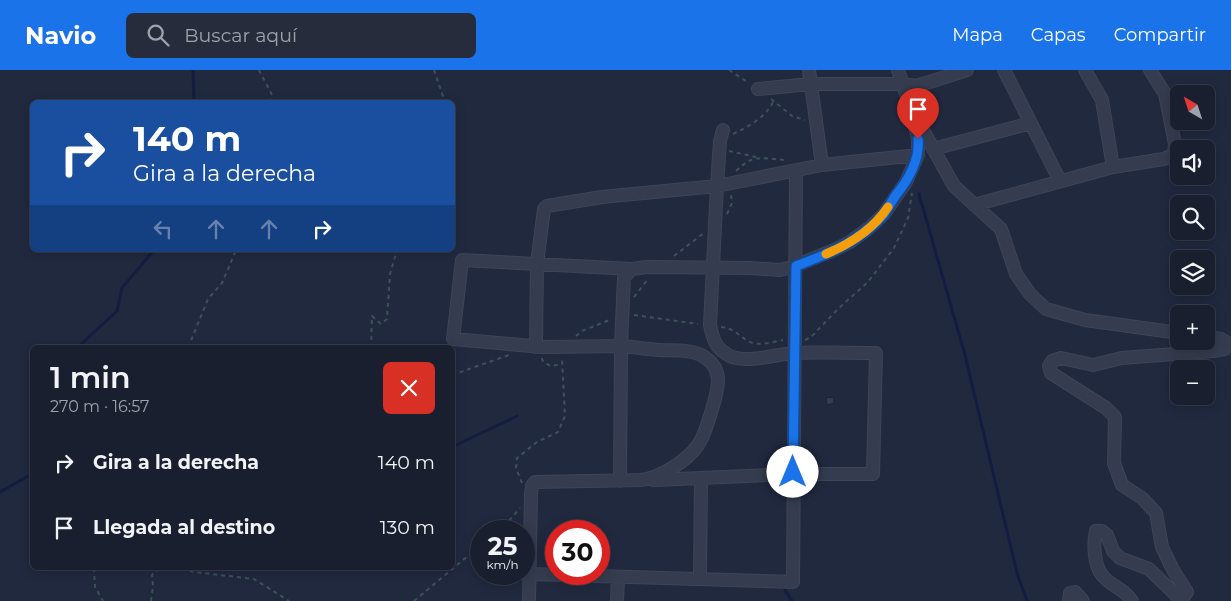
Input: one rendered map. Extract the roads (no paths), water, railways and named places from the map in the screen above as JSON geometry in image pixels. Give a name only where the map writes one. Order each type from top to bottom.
[{"type":"street","points":[[809,70],[822,165]]},
{"type":"street","points":[[646,480],[665,473],[697,446],[706,430],[717,396],[718,378],[715,368],[710,362],[694,353],[621,346],[536,347],[453,339],[462,260],[632,269],[713,268],[780,270],[796,266],[842,246],[869,228],[884,214],[906,182],[918,155],[918,139],[898,70]]},
{"type":"street","points":[[758,89],[811,84],[902,84],[917,86],[967,70]]},
{"type":"street","points":[[1004,70],[1060,181]]},
{"type":"street","points":[[1084,70],[1102,100],[1113,167]]},
{"type":"street","points":[[974,205],[1113,167],[1164,159],[1174,154],[1175,144],[1166,94],[1150,70]]},
{"type":"street","points":[[910,109],[954,186],[1001,229],[1016,274],[1030,294],[1046,309],[1085,320],[1170,332]]},
{"type":"street","points":[[933,149],[1031,123]]},
{"type":"street","points":[[531,520],[531,494],[532,486],[535,482],[620,481],[793,474],[873,474],[876,353],[794,353],[744,359],[731,356],[720,350],[713,341],[710,325],[721,139]]},
{"type":"street","points":[[536,347],[537,264],[542,212],[547,206],[602,197],[717,186],[792,166],[822,165],[918,155]]},
{"type":"street","points":[[535,574],[793,582],[796,266],[792,166]]},
{"type":"street","points":[[620,481],[621,346],[624,277],[632,269]]},
{"type":"street","points":[[1132,601],[1128,593],[1101,575],[1097,564],[1094,540],[1096,532],[1102,531],[1107,536],[1113,551],[1120,558],[1149,569],[1177,596],[1184,596],[1187,592],[1162,548],[1156,513],[1142,498],[1122,485],[1114,463],[1115,417],[1106,408],[1051,373],[1049,366],[1052,361],[1061,358],[1093,365],[1122,358],[1225,349],[1228,343],[1215,338]]},
{"type":"street","points":[[700,478],[700,579]]},
{"type":"street","points":[[617,601],[618,577]]},
{"type":"street","points":[[529,601],[530,585]]},
{"type":"street","points":[[1069,601],[1070,593],[1075,592],[1083,601]]},
{"type":"waterway","points":[[193,70],[194,100]]},
{"type":"waterway","points":[[919,194],[965,355],[1017,573],[1027,601]]},
{"type":"waterway","points":[[80,345],[117,311],[122,288],[152,252]]},
{"type":"waterway","points":[[455,446],[517,416]]},
{"type":"waterway","points":[[0,492],[30,475]]},
{"type":"waterway","points":[[782,585],[792,601]]}]
